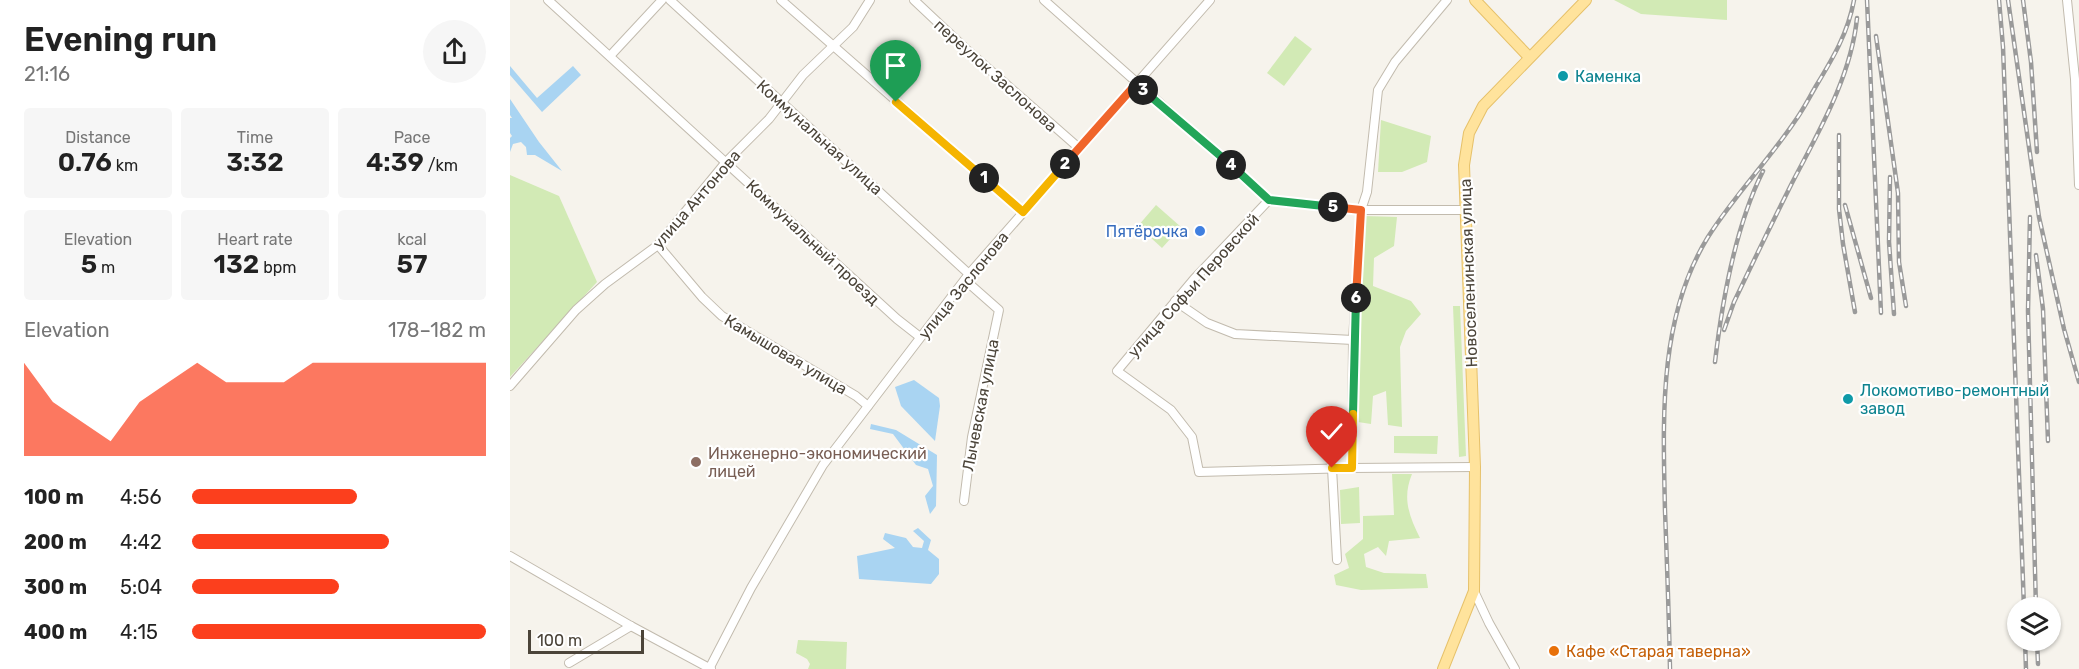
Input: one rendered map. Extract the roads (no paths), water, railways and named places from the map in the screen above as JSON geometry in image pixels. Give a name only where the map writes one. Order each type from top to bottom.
[{"type":"main road","points":[[1475,0],[1529,57]]},
{"type":"main road","name":"Новоселенинская улица","points":[[1474,591],[1475,467],[1464,165],[1469,133],[1483,105],[1586,0]]},
{"type":"main road","points":[[1443,669],[1474,591]]},
{"type":"street","name":"Коммунальный проезд","points":[[548,0],[897,319],[920,337]]},
{"type":"street","points":[[610,56],[662,0]]},
{"type":"street","name":"Коммунальная улица","points":[[670,0],[967,276],[999,310]]},
{"type":"street","points":[[780,0],[1023,212]]},
{"type":"street","name":"улица Антонова","points":[[510,386],[576,310],[605,284],[658,245],[726,162],[769,119],[803,75],[853,27],[870,0]]},
{"type":"street","name":"переулок Заслонова","points":[[914,0],[966,50],[1079,148]]},
{"type":"street","points":[[1044,0],[1269,200],[1361,210],[1466,210]]},
{"type":"street","name":"улица Заслонова","points":[[710,669],[731,624],[823,465],[967,276],[1210,0]]},
{"type":"street","points":[[1352,468],[1353,340],[1361,210],[1367,192],[1378,90],[1395,62],[1447,0]]},
{"type":"street","points":[[2067,0],[2075,79],[2079,184]]},
{"type":"street","name":"улица Софьи Перовской","points":[[1269,200],[1175,301],[1117,371],[1171,410],[1192,437],[1199,472],[1332,468]]},
{"type":"street","name":"Камышовая улица","points":[[658,245],[702,297],[722,316],[849,392],[868,406]]},
{"type":"street","points":[[1175,301],[1207,323],[1235,334],[1353,340]]},
{"type":"street","name":"Лычевская улица","points":[[964,501],[972,437],[999,310]]},
{"type":"street","points":[[1337,560],[1332,468],[1475,467]]},
{"type":"street","points":[[510,556],[710,669]]},
{"type":"street","points":[[1474,591],[1515,669]]},
{"type":"street","points":[[568,663],[631,626]]},
{"type":"water","points":[[510,66],[537,98],[573,66],[581,75],[542,112],[510,75]]},
{"type":"water","points":[[510,99],[562,171],[535,155],[527,155],[526,147],[521,142],[513,144],[510,152],[512,136],[510,118],[512,118]]},
{"type":"water","points":[[914,380],[939,398],[935,441],[901,406],[895,387]]},
{"type":"water","points":[[871,424],[896,430],[937,455],[936,506],[930,514],[925,496],[933,486],[928,469],[916,465],[893,434],[870,429]]},
{"type":"water","points":[[918,528],[931,540],[928,550],[939,559],[939,574],[931,584],[859,579],[857,556],[895,548],[883,539],[885,533],[906,538],[913,547],[922,548],[924,541],[913,531]]},
{"type":"railway","points":[[1670,669],[1664,441],[1667,370],[1680,301],[1692,268],[1708,237],[1795,121],[1828,65],[1844,34],[1854,0]]},
{"type":"railway","points":[[1867,0],[1881,313]]},
{"type":"railway","points":[[1999,0],[2003,47],[2024,597]]},
{"type":"railway","points":[[2008,0],[2039,217],[2064,329],[2079,382]]},
{"type":"railway","points":[[2023,0],[2031,62],[2037,152]]},
{"type":"railway","points":[[1724,330],[1741,287],[1841,82],[1854,40],[1857,18]]},
{"type":"railway","points":[[1876,36],[1898,193],[1899,262],[1906,306]]},
{"type":"railway","points":[[1839,135],[1839,209],[1855,312]]},
{"type":"railway","points":[[1715,362],[1722,314],[1738,239],[1753,192],[1763,171]]},
{"type":"railway","points":[[1890,177],[1889,242],[1894,314]]},
{"type":"railway","points":[[1845,205],[1871,298]]},
{"type":"railway","points":[[2030,217],[2028,311],[2036,597]]},
{"type":"railway","points":[[2036,255],[2043,309],[2048,441]]},
{"type":"railway","points":[[2025,651],[2026,669]]},
{"type":"railway","points":[[2037,651],[2038,664]]},
{"type":"place","name":"Каменка","points":[[1563,76]]},
{"type":"place","name":"Пятёрочка","points":[[1200,231]]},
{"type":"place","name":"Локомотиво-ремонтный завод","points":[[1848,399]]},
{"type":"place","name":"Инженерно-экономический лицей","points":[[696,462]]},
{"type":"place","name":"Кафе «Старая таверна»","points":[[1554,651]]}]
